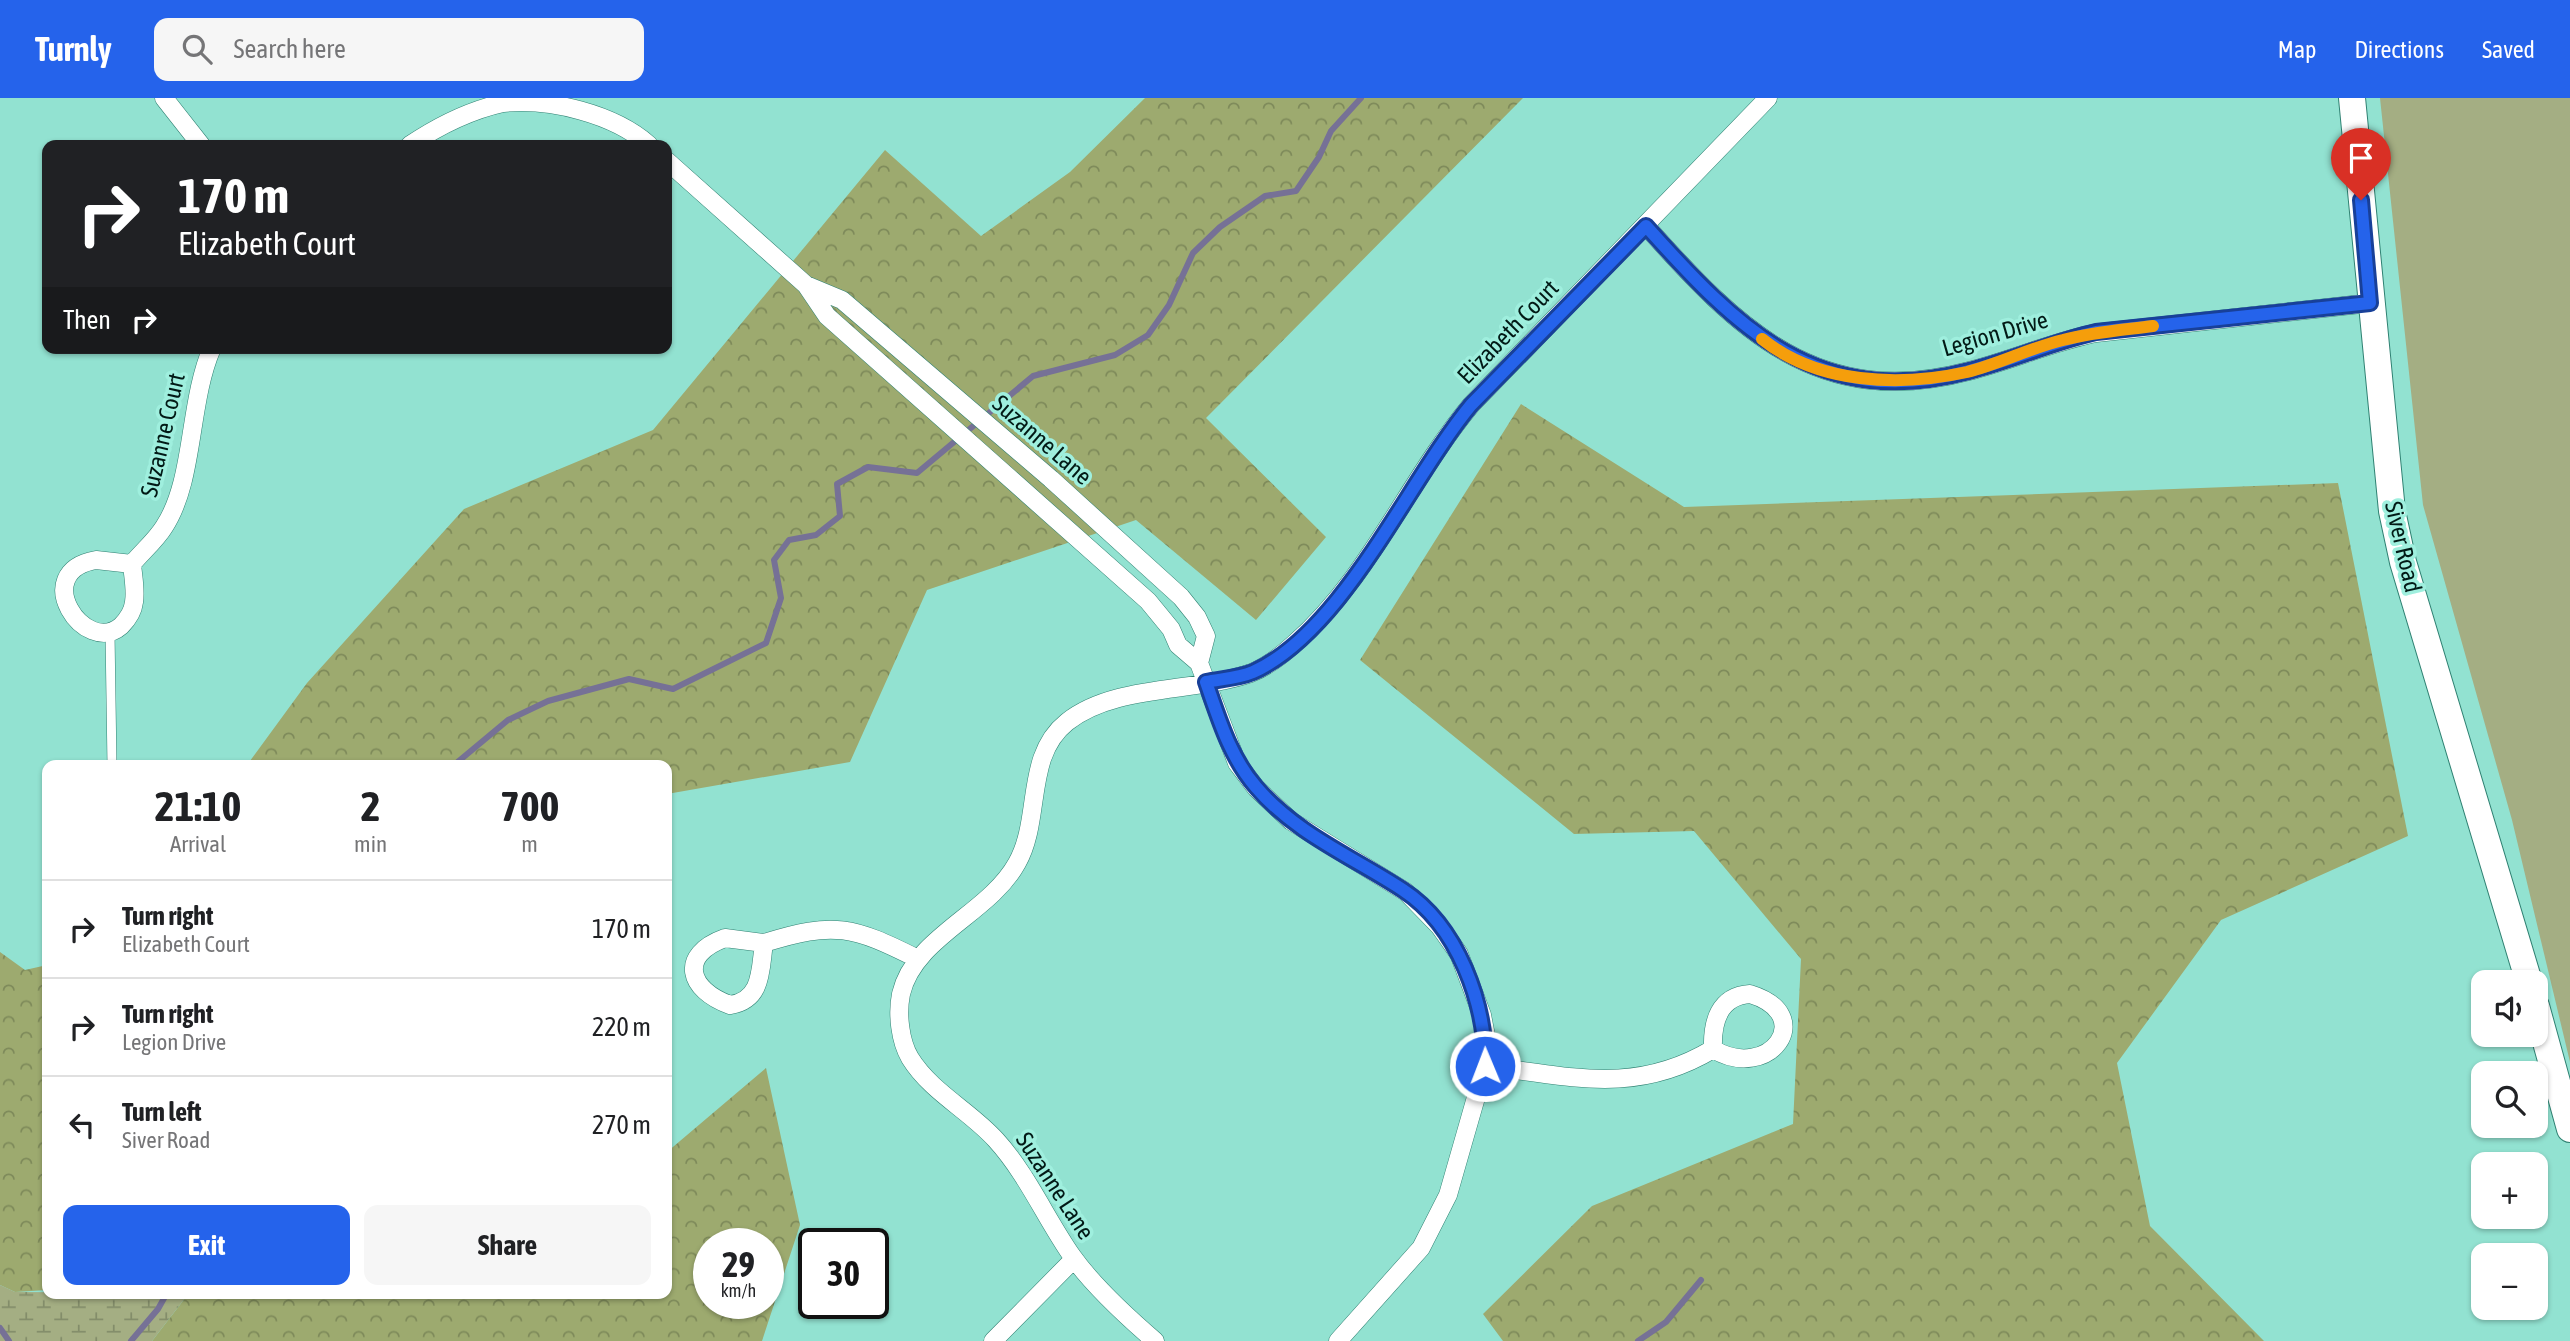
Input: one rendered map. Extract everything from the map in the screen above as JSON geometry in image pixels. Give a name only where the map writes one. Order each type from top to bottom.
[{"type":"street","points":[[164,98],[197,140]]},
{"type":"street","name":"Elizabeth Court","points":[[1206,682],[1251,673],[1295,643],[1332,604],[1389,529],[1455,424],[1768,98]]},
{"type":"street","name":"Siver Road","points":[[2352,98],[2392,511],[2403,562],[2525,970]]},
{"type":"street","points":[[420,140],[468,115],[503,103],[533,100],[612,120],[642,140]]},
{"type":"street","name":"Suzanne Lane","points":[[672,165],[806,285],[827,316],[1147,601],[1171,629],[1178,645],[1199,663],[1237,763],[1256,788],[1291,821],[1406,892],[1440,927],[1460,954],[1478,1003],[1486,1036],[1485,1066],[1448,1195],[1421,1248],[1338,1341]]},
{"type":"street","name":"Legion Drive","points":[[1646,226],[1726,311],[1766,343],[1794,360],[1820,370],[1857,377],[1921,379],[1968,372],[2061,340],[2096,332],[2370,303]]},
{"type":"street","name":"Suzanne Lane","points":[[806,285],[842,300],[1061,488],[1181,597],[1197,617],[1206,636],[1199,663]]},
{"type":"street","name":"Suzanne Court","points":[[132,564],[165,527],[180,491],[194,405],[209,354]]},
{"type":"street","points":[[85,562],[132,564],[135,601],[132,611],[120,626],[110,633],[92,632],[77,620],[68,608],[63,589],[65,580],[85,562]]},
{"type":"street","name":"Suzanne Lane","points":[[1155,1341],[1074,1259],[996,1140],[918,1069],[908,1054],[900,1016],[901,995],[918,959],[1006,881],[1028,836],[1039,764],[1053,738],[1066,722],[1092,708],[1132,696],[1206,682]]},
{"type":"street","points":[[764,943],[758,986],[753,995],[730,1005],[712,999],[703,990],[693,966],[695,958],[707,944],[725,938],[764,943],[802,931],[840,927],[873,936],[918,959]]},
{"type":"street","points":[[1750,994],[1767,999],[1783,1017],[1784,1031],[1778,1046],[1764,1056],[1749,1059],[1728,1058],[1713,1049],[1713,1021],[1728,1000],[1737,995],[1750,994]]},
{"type":"street","points":[[2548,1040],[2558,1069],[2570,1129]]},
{"type":"street","points":[[1485,1066],[1624,1080],[1691,1062],[1713,1049]]},
{"type":"street","points":[[993,1341],[1074,1259]]},
{"type":"lane","points":[[110,633],[112,760]]},
{"type":"green space","points":[[1145,98],[1523,98],[1206,418],[1326,537],[1256,620],[1136,520],[927,590],[850,762],[672,793],[672,760],[251,760],[307,683],[464,509],[653,430],[885,150],[981,236],[1070,172]]},
{"type":"green space","points":[[2380,98],[2570,98],[2570,1062],[2512,820],[2423,505]]},
{"type":"green space","points":[[1521,404],[1684,507],[2338,483],[2408,836],[2221,920],[2117,1063],[2150,1226],[2264,1341],[1503,1341],[1483,1314],[1592,1206],[1793,1124],[1801,959],[1694,831],[1574,834],[1360,660]]},
{"type":"green space","points":[[0,952],[25,970],[42,966],[42,1290],[15,1292],[0,1285]]},
{"type":"green space","points":[[766,1068],[800,1225],[784,1274],[784,1228],[693,1228],[693,1319],[769,1319],[762,1341],[152,1341],[184,1299],[672,1299],[672,1148]]},
{"type":"green space","points":[[0,1285],[15,1292],[42,1292],[42,1299],[184,1299],[152,1341],[0,1341]]},
{"type":"waterway","points":[[460,760],[508,720],[548,701],[629,679],[673,689],[766,643],[781,598],[774,560],[789,540],[816,535],[840,516],[837,484],[868,467],[917,473],[1033,376],[1115,355],[1148,335],[1169,305],[1193,253],[1220,227],[1265,196],[1296,191],[1319,157],[1331,131],[1361,98]]},
{"type":"waterway","points":[[1638,1341],[1666,1322],[1701,1280]]},
{"type":"waterway","points":[[131,1341],[164,1299]]},
{"type":"waterway","points":[[0,1328],[9,1341]]},
{"type":"slow traffic","points":[[1762,339],[1794,360],[1820,370],[1880,380],[1921,379],[1968,372],[2061,340],[2096,332],[2153,326]]},
{"type":"route","points":[[1485,1066],[1486,1036],[1482,1015],[1460,954],[1440,927],[1406,892],[1291,821],[1256,788],[1237,763],[1206,682],[1251,673],[1295,643],[1332,604],[1389,529],[1447,433],[1471,405],[1646,226],[1726,311],[1766,343],[1794,360],[1846,376],[1880,380],[1921,379],[1968,372],[2061,340],[2096,332],[2370,303],[2361,200]]}]
